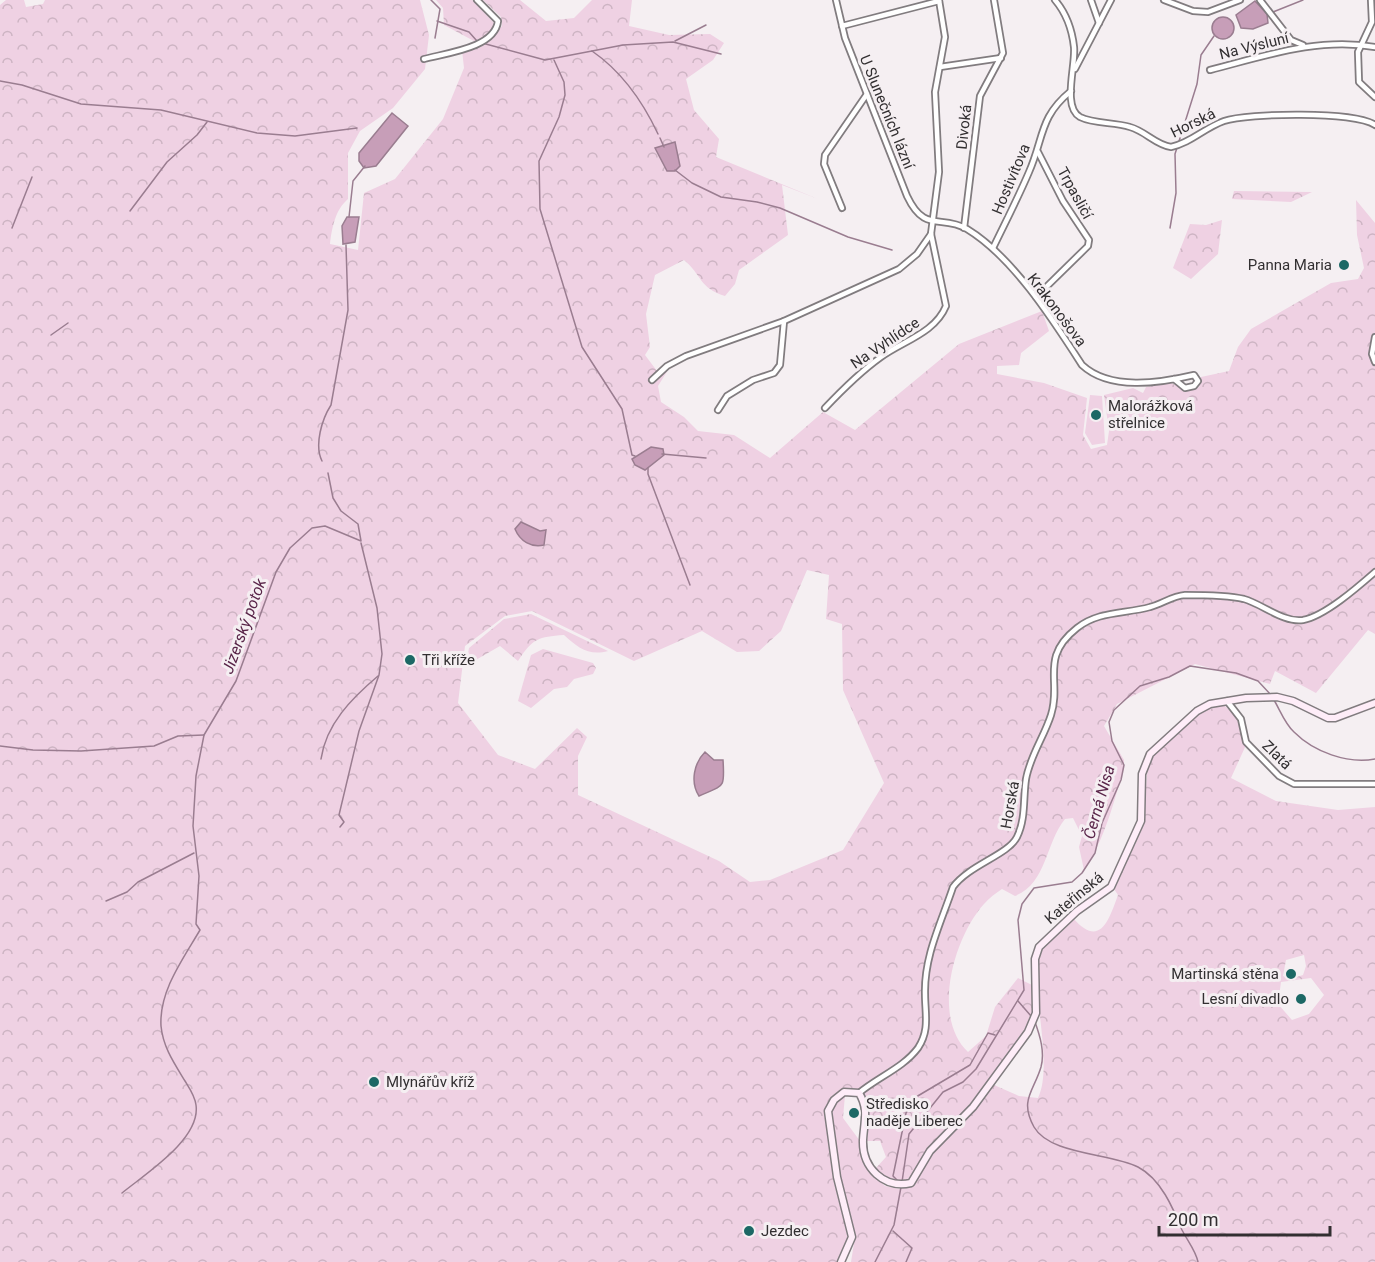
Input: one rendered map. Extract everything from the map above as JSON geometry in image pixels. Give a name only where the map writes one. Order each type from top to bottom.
[{"type":"street","points":[[426,58],[483,42],[498,28],[498,21],[477,0]]},
{"type":"street","name":"U Slunečních lázní","points":[[836,0],[842,26],[867,94],[912,206],[918,214],[932,222]]},
{"type":"street","points":[[842,26],[939,0]]},
{"type":"street","name":"Na Vyhlídce","points":[[825,408],[854,378],[882,356],[942,317],[946,306],[945,292],[931,234],[939,172],[934,100],[945,37],[939,0]]},
{"type":"street","points":[[940,67],[1001,58],[1000,27],[994,0]]},
{"type":"street","points":[[1055,0],[1068,22],[1074,46],[1071,91]]},
{"type":"street","points":[[1091,0],[1099,23]]},
{"type":"street","points":[[1074,72],[1111,0]]},
{"type":"street","points":[[1164,0],[1193,11],[1208,12],[1240,0]]},
{"type":"street","name":"Na Výsluní","points":[[1260,0],[1292,40],[1303,46]]},
{"type":"street","points":[[1371,0],[1372,22],[1358,52],[1359,82],[1375,98]]},
{"type":"street","name":"Na Výsluní","points":[[1210,70],[1303,46],[1336,43],[1375,47]]},
{"type":"street","points":[[1074,46],[1089,44]]},
{"type":"street","name":"Divoká","points":[[964,228],[980,96],[1001,58]]},
{"type":"street","name":"Horská","points":[[1071,91],[1070,105],[1077,115],[1133,128],[1171,147],[1190,142],[1214,125],[1240,118],[1352,116],[1375,125]]},
{"type":"street","name":"Hostivítova","points":[[993,248],[1038,152],[1043,124],[1058,101],[1071,91]]},
{"type":"street","points":[[842,208],[824,164],[825,155],[867,94]]},
{"type":"street","name":"Trpasličí","points":[[1036,297],[1088,246],[1089,240],[1064,201],[1038,152]]},
{"type":"street","name":"Krakonošova","points":[[932,222],[964,228],[993,248],[1036,297],[1082,365],[1090,373],[1123,380],[1161,383],[1174,379]]},
{"type":"street","points":[[652,380],[667,366],[686,356],[784,321],[899,268],[917,254],[931,234]]},
{"type":"street","points":[[718,410],[727,396],[753,380],[774,374],[780,365],[784,321]]},
{"type":"street","points":[[1375,337],[1372,354],[1375,362]]},
{"type":"street","name":"Horská","points":[[841,1262],[852,1237],[836,1168],[828,1111],[834,1100],[844,1092],[860,1093],[874,1080],[906,1062],[919,1046],[927,1026],[925,968],[954,887],[961,876],[1007,848],[1017,838],[1024,811],[1026,779],[1051,716],[1055,698],[1052,670],[1059,650],[1076,629],[1102,615],[1147,608],[1183,595],[1242,598],[1289,618],[1304,620],[1321,612],[1358,587],[1375,572]]},
{"type":"street","name":"Kateřinská","points":[[860,1093],[866,1110],[863,1141],[866,1157],[880,1178],[895,1185],[911,1183],[930,1151],[973,1107],[1028,1032],[1036,1012],[1035,959],[1039,946],[1077,911],[1111,887],[1140,821],[1142,774],[1150,754],[1197,711],[1209,704],[1278,697],[1293,700],[1328,718],[1343,716],[1375,703]]},
{"type":"street","name":"Zlatá","points":[[1227,701],[1241,719],[1246,742],[1284,780],[1294,784],[1375,784]]},
{"type":"green space","points":[[6,0],[24,0],[26,7],[43,4],[45,0],[420,0],[429,35],[425,69],[393,108],[360,131],[348,153],[348,199],[337,214],[330,244],[358,250],[364,193],[395,179],[443,119],[464,68],[462,50],[481,47],[502,26],[501,17],[483,0],[520,0],[546,21],[574,18],[592,0],[632,0],[629,26],[669,35],[710,34],[724,43],[713,60],[686,79],[694,110],[719,139],[716,157],[818,199],[782,185],[788,235],[739,270],[735,284],[725,296],[705,285],[684,260],[655,275],[646,314],[650,347],[645,355],[657,371],[664,368],[668,370],[658,386],[661,402],[684,417],[698,431],[734,435],[770,458],[823,412],[855,430],[959,344],[1042,311],[1049,331],[1021,353],[1019,365],[997,366],[997,374],[1044,383],[1087,398],[1083,435],[1091,449],[1107,445],[1109,431],[1104,395],[1133,388],[1143,393],[1146,387],[1171,383],[1187,390],[1199,387],[1201,377],[1229,371],[1238,347],[1251,329],[1331,283],[1358,279],[1364,268],[1357,235],[1356,200],[1375,223],[1375,634],[1368,630],[1316,693],[1275,671],[1270,684],[1195,664],[1117,704],[1104,726],[1124,760],[1124,767],[1098,846],[1084,870],[1079,847],[1082,836],[1073,818],[1065,819],[1058,829],[1034,882],[1015,896],[1002,889],[988,900],[973,918],[956,956],[949,998],[951,1019],[957,1037],[968,1052],[986,1036],[995,1007],[1018,978],[1032,985],[1032,1012],[1025,1030],[970,1104],[927,1149],[910,1178],[900,1182],[888,1180],[876,1168],[886,1157],[880,1141],[867,1141],[869,1110],[862,1090],[843,1088],[831,1097],[824,1111],[833,1178],[848,1238],[843,1262],[0,1262],[0,5]],"holes":[[[807,570],[829,575],[826,619],[842,624],[843,690],[884,783],[843,850],[770,880],[750,882],[719,861],[578,795],[578,756],[587,737],[577,728],[535,769],[498,755],[458,703],[465,646],[505,616],[532,611],[634,661],[702,631],[737,652],[759,651],[781,631]]]},
{"type":"green space","points":[[436,0],[472,0],[494,23],[489,33],[474,41],[444,25],[443,8]]},
{"type":"green space","points":[[1234,191],[1312,192],[1291,202],[1232,199]]},
{"type":"green space","points":[[1222,220],[1218,254],[1191,279],[1173,268],[1190,224],[1206,225]]},
{"type":"green space","name":"Malorážková střelnice","points":[[1090,395],[1102,396],[1105,443],[1092,445],[1085,433]]},
{"type":"green space","points":[[531,614],[608,651],[589,652],[574,644],[564,635],[537,640],[518,661],[500,646],[474,661],[467,658],[469,648],[504,619]]},
{"type":"green space","points":[[543,649],[593,663],[596,668],[593,674],[574,679],[567,687],[554,689],[531,708],[518,701],[531,655]]},
{"type":"green space","points":[[1223,704],[1239,720],[1246,745],[1231,778],[1276,801],[1338,810],[1375,807],[1375,1262],[851,1262],[855,1237],[840,1177],[831,1112],[836,1102],[845,1095],[843,1118],[860,1141],[863,1158],[874,1176],[885,1186],[900,1189],[915,1183],[932,1153],[994,1085],[1019,1096],[1038,1098],[1043,1082],[1044,1062],[1037,976],[1038,959],[1043,947],[1073,918],[1090,931],[1097,931],[1107,921],[1118,895],[1114,889],[1143,822],[1148,763],[1199,713]],"holes":[[[1304,955],[1306,966],[1303,975],[1290,979],[1283,976],[1286,960]],[[1311,978],[1324,995],[1309,1014],[1292,1020],[1278,1004],[1281,982]]]},
{"type":"shaded area","points":[[1255,1],[1267,14],[1268,23],[1253,29],[1241,28],[1236,15]]},
{"type":"shaded area","points":[[1223,17],[1231,20],[1234,28],[1231,36],[1223,39],[1215,36],[1212,28],[1215,20]]},
{"type":"shaded area","points":[[392,113],[408,126],[376,166],[364,168],[359,161],[359,153]]},
{"type":"shaded area","points":[[675,142],[680,166],[675,171],[667,171],[655,148]]},
{"type":"shaded area","points":[[347,217],[359,217],[355,242],[343,244],[342,226]]},
{"type":"shaded area","points":[[651,447],[663,449],[664,455],[645,470],[635,465],[632,459]]},
{"type":"shaded area","points":[[521,522],[540,531],[546,530],[544,545],[530,544],[523,540],[515,529]]},
{"type":"shaded area","points":[[705,752],[714,760],[723,760],[724,776],[721,785],[699,796],[696,791],[694,773]]},
{"type":"waterway","name":"Jizerský potok","points":[[431,0],[440,9],[435,38]]},
{"type":"waterway","points":[[1273,12],[1303,0]]},
{"type":"waterway","points":[[437,21],[469,32],[477,41]]},
{"type":"waterway","points":[[675,41],[706,25]]},
{"type":"waterway","points":[[1170,228],[1176,193],[1175,154],[1197,84],[1201,55],[1214,36]]},
{"type":"waterway","points":[[592,51],[623,45],[673,42],[721,54]]},
{"type":"waterway","points":[[482,43],[545,60],[592,51],[603,59],[630,88],[658,134]]},
{"type":"waterway","points":[[554,60],[564,82],[565,95],[559,117],[539,161],[540,209],[582,347],[622,409],[632,455],[635,456]]},
{"type":"waterway","points":[[0,81],[22,85],[81,104],[161,110],[257,133],[295,136],[357,128]]},
{"type":"waterway","points":[[130,211],[167,162],[197,135],[207,122]]},
{"type":"waterway","points":[[660,138],[664,147]]},
{"type":"waterway","name":"Jizerský potok","points":[[349,217],[353,181],[365,166]]},
{"type":"waterway","points":[[675,170],[692,183],[721,197],[780,208],[848,237],[892,250]]},
{"type":"waterway","points":[[12,228],[32,177]]},
{"type":"waterway","name":"Jizerský potok","points":[[322,461],[319,447],[320,432],[331,405],[348,310],[346,245]]},
{"type":"waterway","points":[[51,335],[68,323]]},
{"type":"waterway","points":[[662,454],[706,458]]},
{"type":"waterway","points":[[648,468],[648,474],[690,585]]},
{"type":"waterway","name":"Jizerský potok","points":[[122,1193],[157,1166],[181,1143],[195,1118],[195,1099],[164,1041],[161,1013],[173,976],[200,930],[196,924],[199,876],[193,826],[196,776],[204,735],[236,681],[276,572],[290,548],[312,528],[325,526],[361,541],[358,524],[341,511],[333,498],[328,473]]},
{"type":"waterway","points":[[340,827],[344,822],[339,815],[359,731],[379,675],[382,654],[377,608],[361,543]]},
{"type":"waterway","name":"Černá Nisa","points":[[902,1182],[909,1134],[943,1092],[963,1082],[976,1069],[1024,990],[1018,920],[1022,904],[1034,888],[1072,882],[1082,873],[1095,853],[1102,823],[1121,780],[1124,765],[1112,741],[1109,722],[1114,710],[1140,686],[1169,677],[1190,666],[1236,673],[1258,681],[1272,696]]},
{"type":"waterway","points":[[321,759],[328,734],[334,723],[359,693],[378,676]]},
{"type":"waterway","name":"Černá Nisa","points":[[1274,700],[1291,729],[1321,751],[1353,760],[1375,759]]},
{"type":"waterway","points":[[0,746],[33,750],[81,751],[154,746],[178,736],[204,735]]},
{"type":"waterway","points":[[106,901],[127,892],[138,882],[194,853]]},
{"type":"waterway","points":[[1018,1001],[1031,1016]]},
{"type":"waterway","points":[[1035,1022],[1042,1056],[1041,1067],[1028,1102],[1028,1110],[1034,1127],[1053,1143],[1126,1162],[1146,1172],[1160,1186],[1198,1262]]},
{"type":"waterway","points":[[897,1180],[893,1176],[906,1113],[916,1097],[970,1065],[988,1033],[995,1035]]},
{"type":"waterway","name":"Černá Nisa","points":[[875,1262],[894,1225],[901,1187]]},
{"type":"waterway","points":[[893,1231],[912,1248],[906,1262]]},
{"type":"place","name":"Panna Maria","points":[[1344,265]]},
{"type":"place","name":"Malorážková střelnice","points":[[1096,415]]},
{"type":"place","name":"Tři kříže","points":[[410,660]]},
{"type":"place","name":"Martinská stěna","points":[[1291,974]]},
{"type":"place","name":"Lesní divadlo","points":[[1301,999]]},
{"type":"place","name":"Mlynářův kříž","points":[[374,1082]]},
{"type":"place","name":"Středisko naděje Liberec","points":[[854,1113]]},
{"type":"place","name":"Jezdec","points":[[749,1231]]}]
